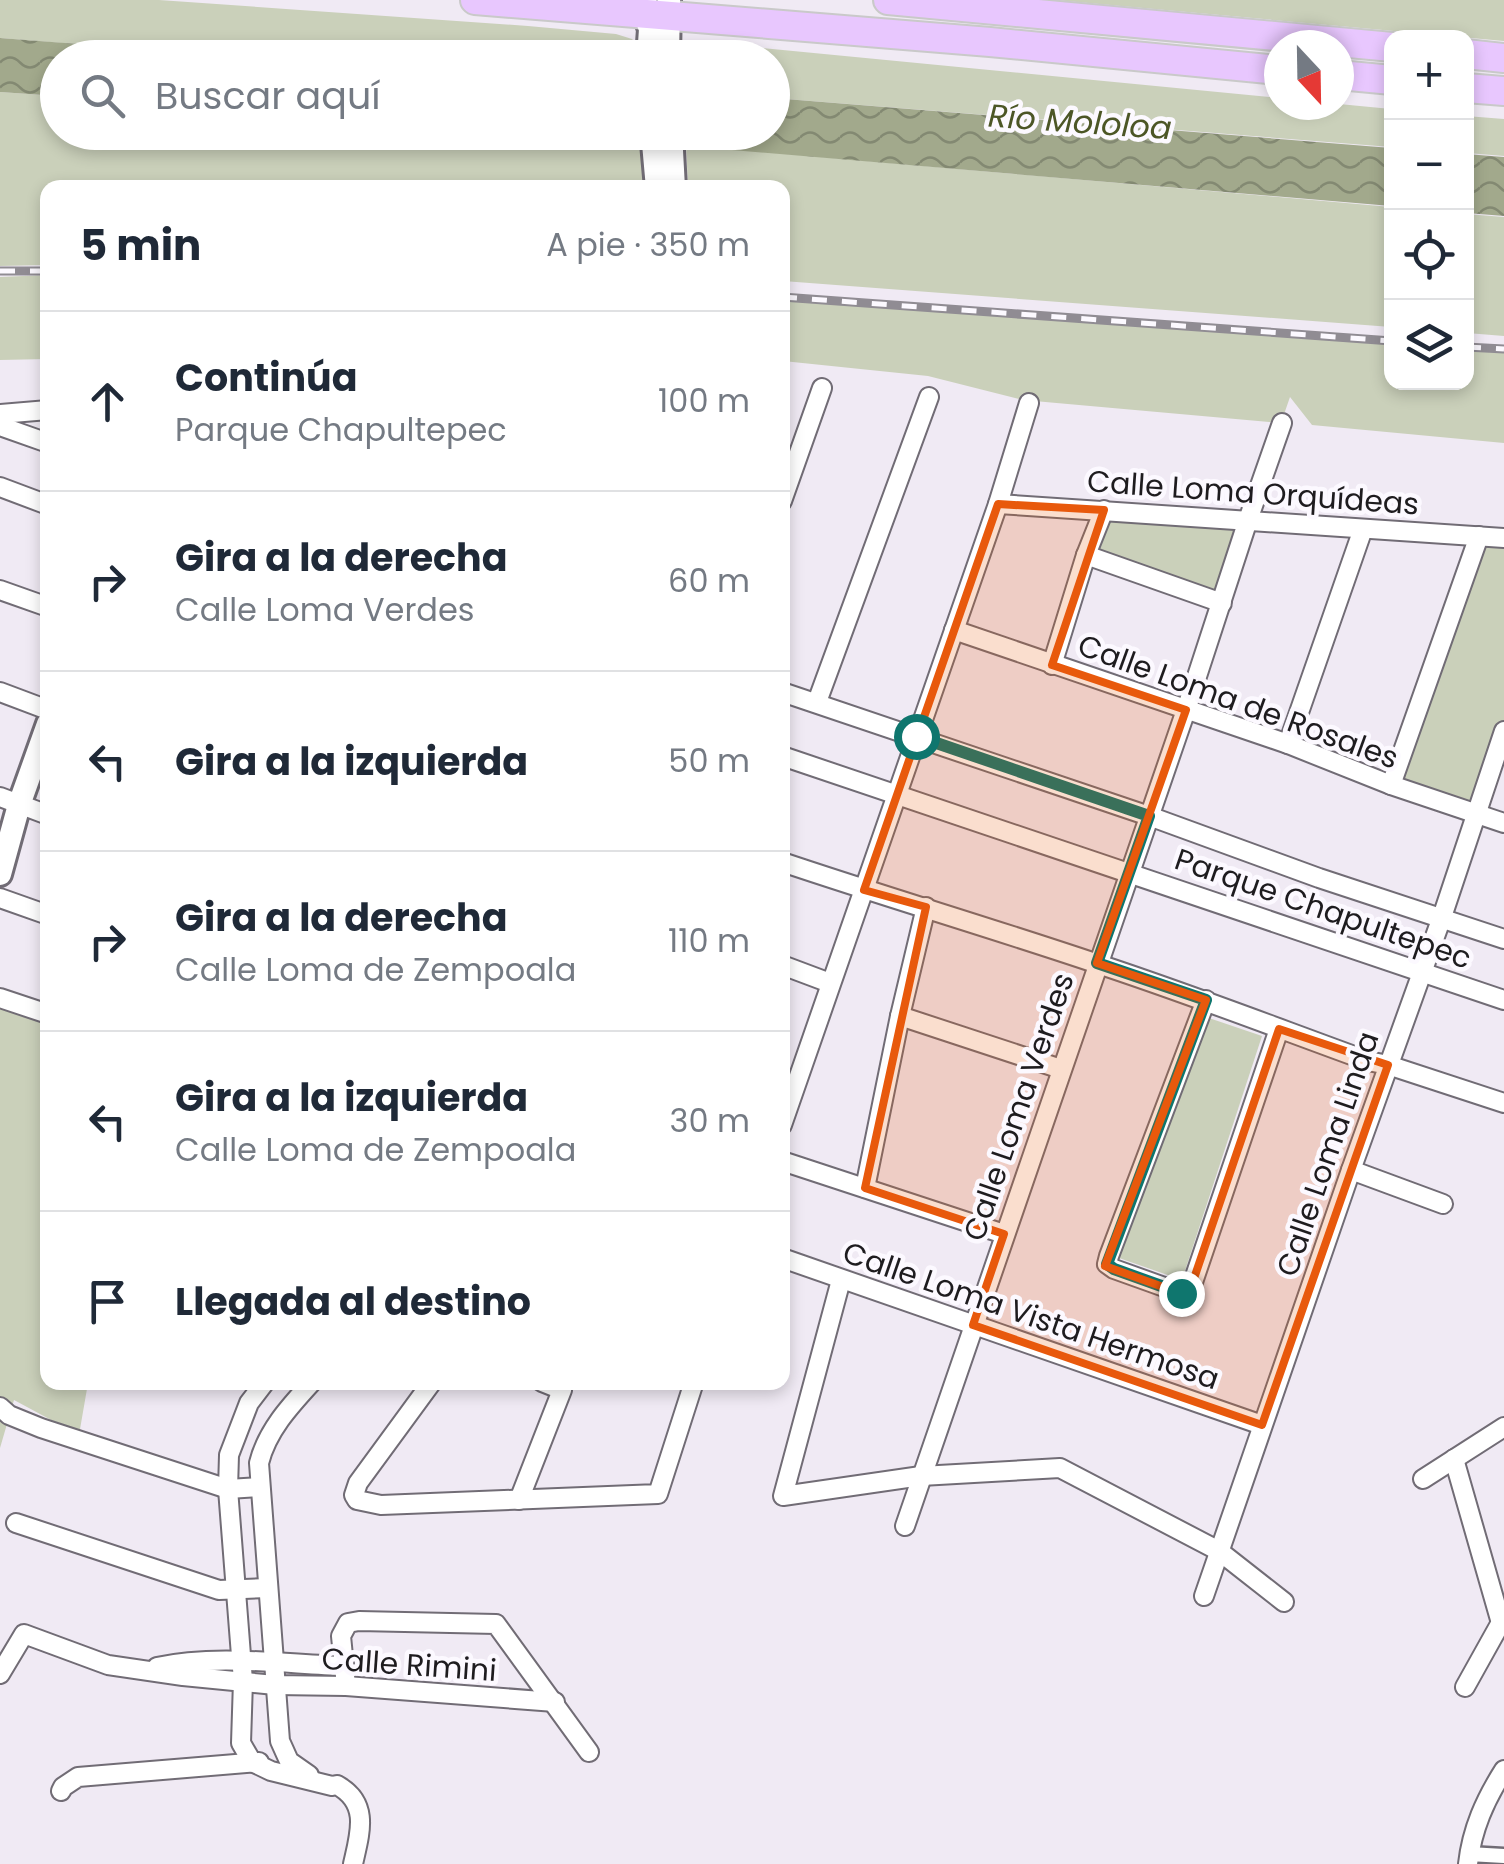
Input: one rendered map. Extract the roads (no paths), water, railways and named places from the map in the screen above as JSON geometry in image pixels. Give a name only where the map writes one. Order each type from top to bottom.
[{"type":"main road","points":[[475,0],[657,7],[1264,69]]},
{"type":"main road","points":[[888,0],[1384,46]]},
{"type":"main road","points":[[1474,55],[1504,58]]},
{"type":"main road","points":[[1354,76],[1384,79]]},
{"type":"main road","points":[[1474,89],[1504,91]]},
{"type":"street","points":[[649,40],[657,7]]},
{"type":"street","points":[[657,7],[664,40]]},
{"type":"street","points":[[656,150],[664,180]]},
{"type":"street","points":[[666,180],[669,150]]},
{"type":"street","points":[[790,479],[822,388]]},
{"type":"street","points":[[817,702],[930,398]]},
{"type":"street","points":[[790,1102],[998,504],[1029,402]]},
{"type":"street","points":[[0,414],[40,411]]},
{"type":"street","name":"Calle Loma Verdes","points":[[905,1526],[1282,423]]},
{"type":"street","points":[[0,426],[40,440]]},
{"type":"street","points":[[0,487],[40,501]]},
{"type":"street","name":"Calle Loma Orquídeas","points":[[998,504],[1504,538]]},
{"type":"street","points":[[1052,665],[1104,510]]},
{"type":"street","points":[[1288,744],[1362,529]]},
{"type":"street","points":[[1391,786],[1480,536]]},
{"type":"street","points":[[1086,555],[1222,603]]},
{"type":"street","points":[[0,590],[40,604]]},
{"type":"street","name":"Calle Loma de Rosales","points":[[954,630],[1288,744],[1391,786],[1504,823]]},
{"type":"street","points":[[0,692],[40,707]]},
{"type":"street","name":"Parque Chapultepec","points":[[790,694],[1504,938]]},
{"type":"street","name":"Calle Loma Linda","points":[[1204,1596],[1504,731]]},
{"type":"street","points":[[0,874],[10,801],[40,740]]},
{"type":"street","name":"Parque Chapultepec","points":[[790,759],[1504,1000]]},
{"type":"street","points":[[10,801],[40,811]]},
{"type":"street","points":[[790,865],[1097,963],[1368,1061],[1504,1104]]},
{"type":"street","points":[[0,898],[40,912]]},
{"type":"street","points":[[865,1188],[926,907]]},
{"type":"street","points":[[790,968],[830,983]]},
{"type":"street","points":[[0,998],[40,1011]]},
{"type":"street","points":[[1206,1000],[1109,1256],[1107,1264],[1114,1269],[1181,1293],[1191,1288],[1279,1029]]},
{"type":"street","points":[[900,1016],[1061,1069]]},
{"type":"street","points":[[790,1067],[801,1070]]},
{"type":"street","points":[[790,1164],[1004,1234]]},
{"type":"street","points":[[1351,1170],[1442,1204]]},
{"type":"street","name":"Calle Loma Vista Hermosa","points":[[790,1261],[1262,1426]]},
{"type":"street","points":[[841,1280],[782,1496],[920,1476],[1060,1468],[1219,1550],[1284,1602]]},
{"type":"street","points":[[258,1390],[248,1403],[229,1456],[236,1590],[258,1673],[290,1762],[332,1786]]},
{"type":"street","points":[[305,1390],[263,1444],[259,1464],[268,1588],[258,1673],[242,1743],[252,1762],[347,1790],[358,1805],[360,1832],[352,1864]]},
{"type":"street","points":[[426,1390],[358,1483],[355,1498],[381,1504],[658,1494],[691,1390]]},
{"type":"street","points":[[518,1500],[562,1390]]},
{"type":"street","points":[[0,1407],[56,1434],[228,1489],[259,1487]]},
{"type":"street","points":[[1423,1479],[1504,1427]]},
{"type":"street","points":[[1454,1459],[1502,1620],[1464,1687]]},
{"type":"street","points":[[16,1522],[219,1590],[268,1588]]},
{"type":"street","points":[[1483,1562],[1504,1562]]},
{"type":"street","points":[[346,1686],[342,1630],[354,1620],[496,1624],[590,1752]]},
{"type":"street","points":[[0,1674],[24,1634],[108,1665],[147,1669],[182,1662],[258,1673]]},
{"type":"street","name":"Calle Rimini","points":[[258,1673],[344,1666]]},
{"type":"street","name":"Calle Rimini","points":[[258,1673],[346,1686],[555,1702]]},
{"type":"street","points":[[61,1792],[78,1777],[290,1762]]},
{"type":"street","points":[[1504,1770],[1486,1797],[1472,1836],[1469,1859],[1504,1856]]},
{"type":"water","points":[[0,38],[40,41],[40,95],[0,92]]},
{"type":"water","points":[[790,99],[1384,147],[1384,205],[732,150],[790,150]]},
{"type":"water","points":[[1474,155],[1504,157],[1504,216],[1474,214]]},
{"type":"railway","points":[[0,271],[40,271]]},
{"type":"railway","points":[[790,298],[1384,340]]},
{"type":"railway","points":[[1474,347],[1504,349]]},
{"type":"water label","name":"Río Mololoa","points":[[1080,122]]}]
